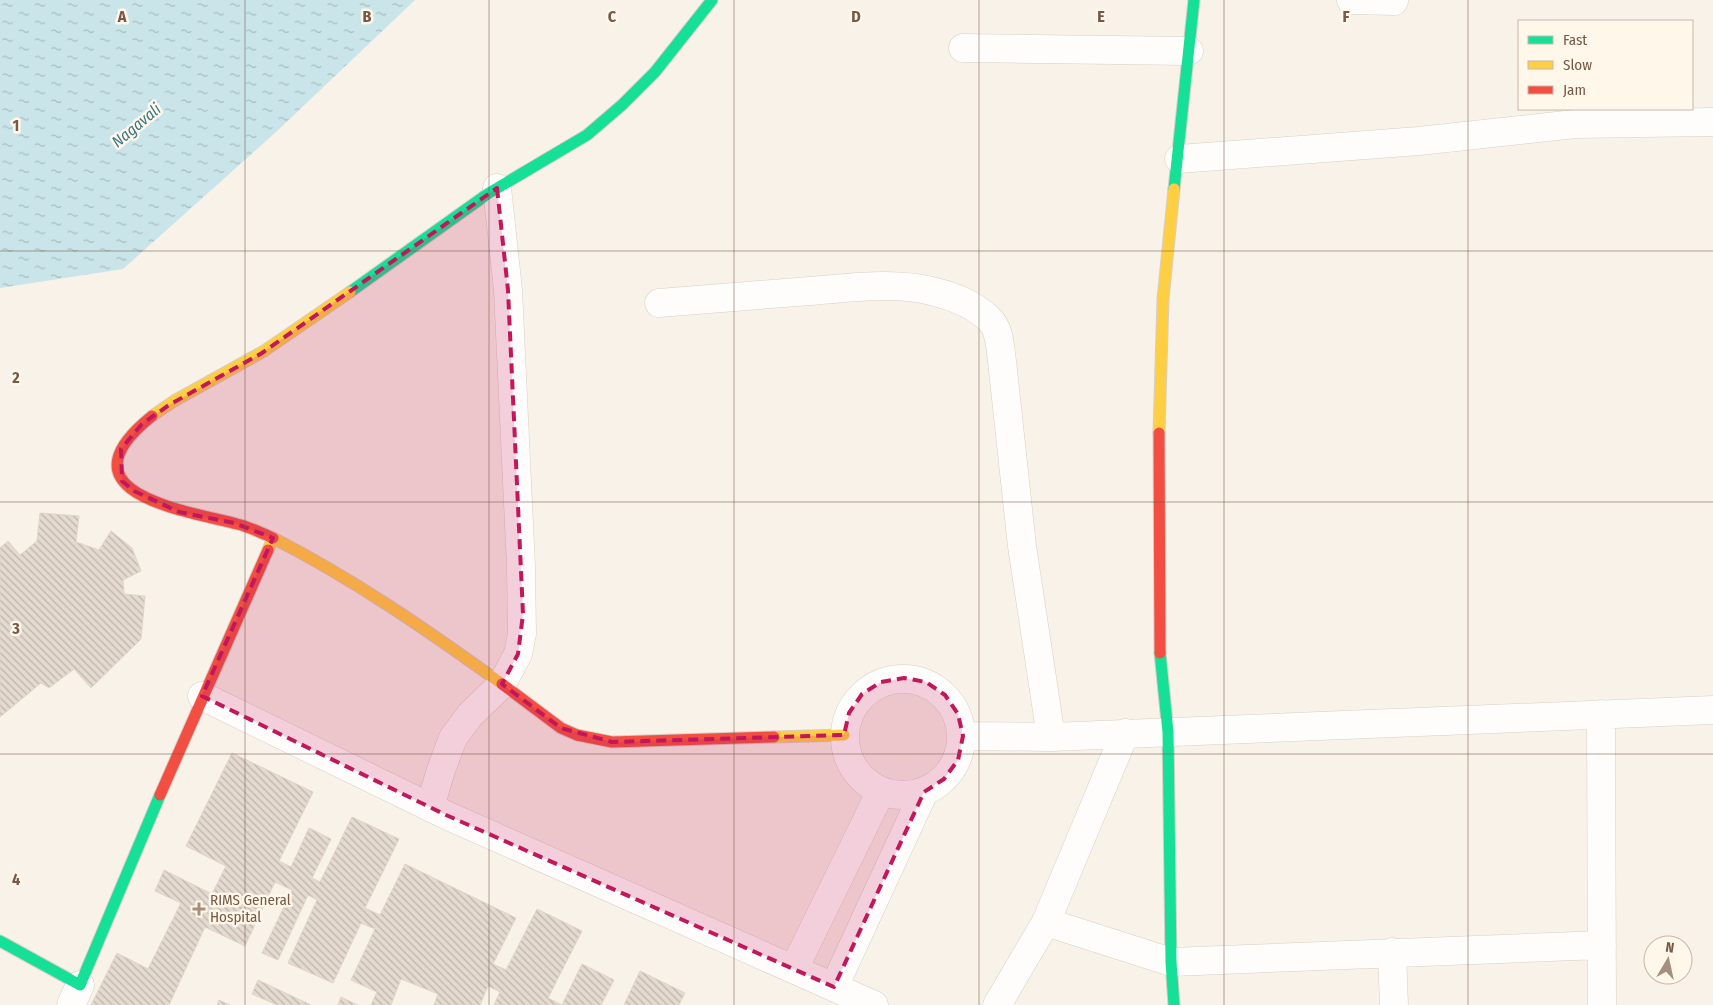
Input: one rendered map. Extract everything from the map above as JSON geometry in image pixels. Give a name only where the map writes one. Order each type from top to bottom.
[{"type":"street","points":[[712,0],[679,46],[651,78],[586,136],[497,188],[262,352],[169,405],[142,424],[121,449],[119,470],[122,481],[134,491],[179,512],[234,523],[272,538],[320,562],[412,619],[561,728],[577,735],[612,742],[844,735]]},
{"type":"street","points":[[1174,1005],[1171,962],[1168,732],[1160,671],[1158,477],[1163,298],[1179,159],[1194,0]]},
{"type":"street","points":[[1351,0],[1394,1]]},
{"type":"street","points":[[963,48],[1189,51]]},
{"type":"street","points":[[1179,159],[1419,140],[1576,124],[1713,122]]},
{"type":"street","points":[[430,808],[453,738],[470,715],[502,684],[518,654],[523,614],[508,290],[497,188]]},
{"type":"street","points":[[659,303],[859,287],[911,288],[935,291],[953,298],[978,310],[990,320],[998,335],[1001,352],[1022,546],[1050,737]]},
{"type":"street","points":[[0,941],[76,995],[202,696],[272,538]]},
{"type":"street","points":[[904,678],[926,682],[945,695],[958,714],[963,736],[958,760],[944,779],[924,792],[902,796],[881,791],[866,782],[854,769],[847,753],[844,735],[849,713],[862,694],[881,682],[904,678]]},
{"type":"street","points":[[202,696],[430,808],[874,1005]]},
{"type":"street","points":[[963,736],[1050,737],[1713,710]]},
{"type":"street","points":[[1601,714],[1602,1005]]},
{"type":"street","points":[[997,1005],[1046,922],[1125,733]]},
{"type":"street","points":[[794,969],[881,791]]},
{"type":"street","points":[[834,987],[924,792]]},
{"type":"street","points":[[1046,922],[1171,962],[1602,945]]},
{"type":"street","points":[[1392,952],[1394,1005]]},
{"type":"highlighted area","points":[[497,188],[508,290],[523,614],[518,654],[502,684],[561,728],[612,742],[844,735],[849,713],[862,694],[881,682],[904,678],[926,682],[945,695],[958,714],[963,736],[958,760],[944,779],[924,792],[834,987],[446,815],[202,696],[273,538],[234,523],[179,512],[134,491],[122,481],[121,449],[142,424],[169,405],[262,353]]},
{"type":"water","name":"Nagavali","points":[[0,0],[415,0],[276,132],[123,269],[0,288]]},
{"type":"building","points":[[40,513],[79,516],[76,542],[99,550],[111,531],[132,548],[141,571],[123,580],[124,594],[145,596],[141,639],[91,688],[74,669],[49,688],[41,683],[0,717],[0,548],[8,541],[20,555],[37,541]]},
{"type":"building","points":[[232,753],[313,792],[279,861],[291,867],[309,828],[331,839],[312,878],[320,882],[352,817],[399,839],[365,908],[380,915],[405,864],[516,918],[493,964],[506,970],[537,909],[582,931],[548,998],[562,1005],[494,1005],[500,992],[488,986],[480,1005],[434,1005],[438,994],[401,979],[391,1005],[371,1005],[377,992],[351,980],[375,929],[361,923],[333,983],[288,963],[317,900],[308,895],[278,960],[262,953],[292,890],[275,882],[245,946],[205,927],[169,1005],[91,1005],[117,953],[148,969],[181,903],[155,891],[164,870],[212,894],[226,866],[186,846]]},
{"type":"building","points":[[582,964],[614,980],[601,1005],[562,1005]]},
{"type":"building","points":[[640,971],[685,993],[679,1005],[624,1005]]},
{"type":"building","points":[[258,980],[311,1005],[277,1005],[252,994]]},
{"type":"building","points":[[341,997],[358,1005],[338,1005]]},
{"type":"building","points":[[219,1000],[230,1005],[217,1005]]},
{"type":"traffic: fast","points":[[350,292],[489,193],[587,135],[622,105],[655,72],[712,0]]},
{"type":"traffic: fast","points":[[1174,189],[1194,0]]},
{"type":"traffic: fast","points":[[1160,653],[1168,732],[1171,962],[1174,1005]]},
{"type":"traffic: fast","points":[[0,941],[80,985],[160,795]]},
{"type":"traffic: slow","points":[[1159,433],[1163,299],[1174,189]]},
{"type":"traffic: slow","points":[[152,416],[174,401],[264,351],[350,292]]},
{"type":"traffic: slow","points":[[268,550],[273,538],[333,571],[418,625],[502,684]]},
{"type":"traffic: slow","points":[[774,737],[844,735]]},
{"type":"traffic: jam","points":[[152,416],[126,442],[117,463],[122,480],[138,494],[161,504],[242,525],[273,538]]},
{"type":"traffic: jam","points":[[1159,433],[1160,653]]},
{"type":"traffic: jam","points":[[160,795],[268,550]]},
{"type":"traffic: jam","points":[[502,684],[561,728],[577,735],[612,742],[774,737]]},
{"type":"place","name":"RIMS General Hospital","points":[[199,909]]}]
